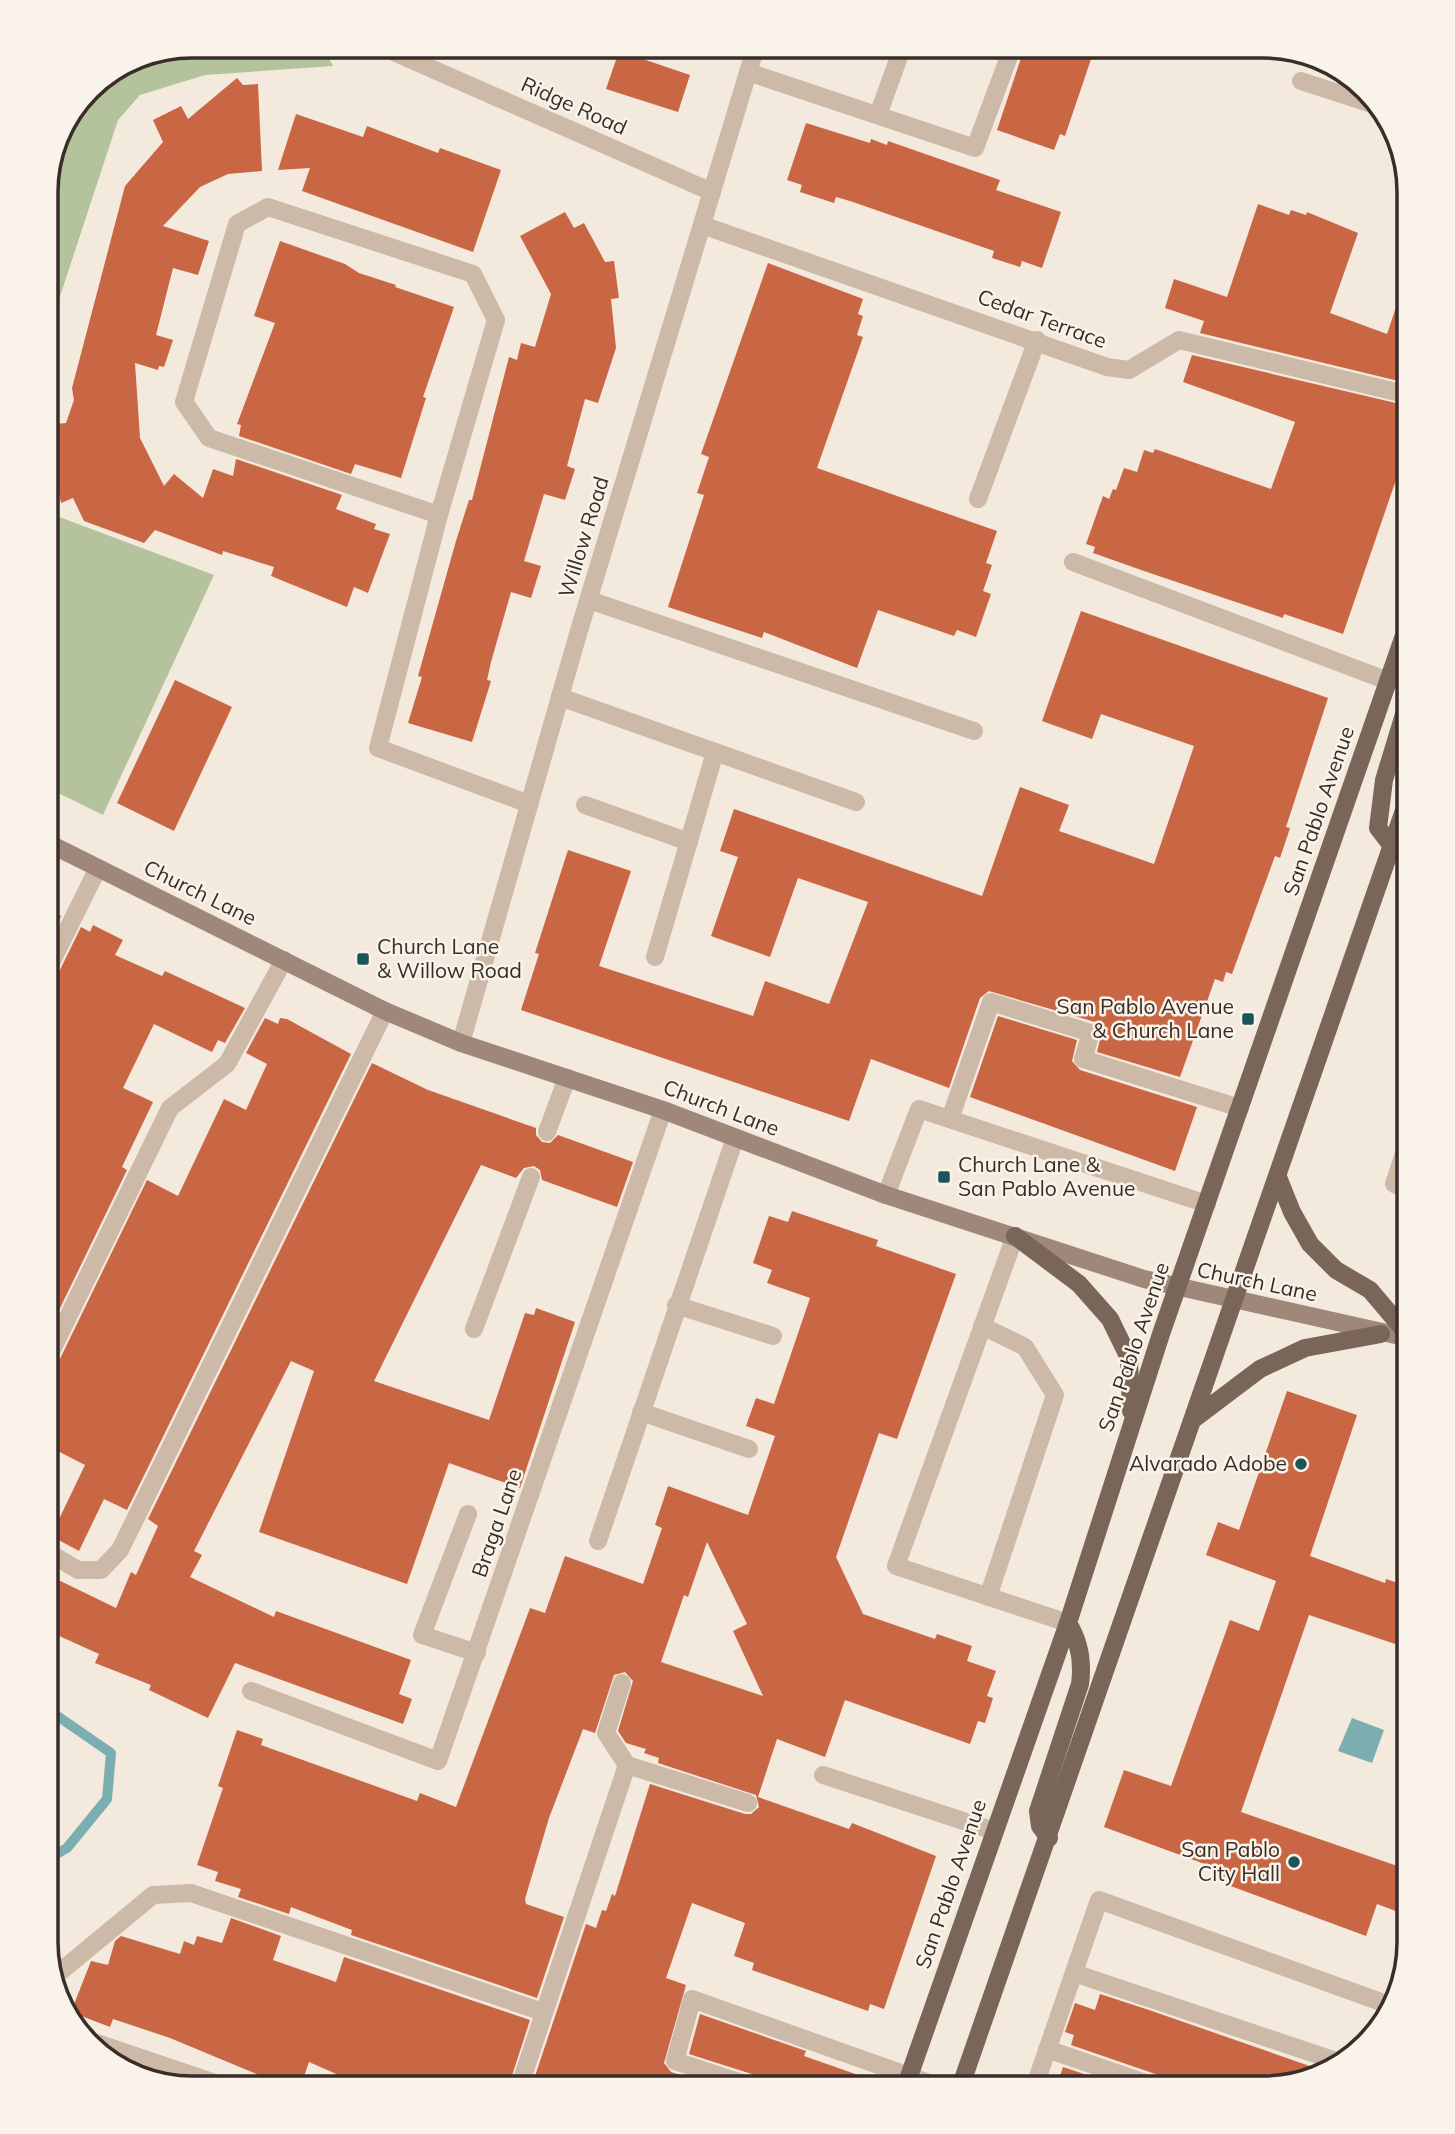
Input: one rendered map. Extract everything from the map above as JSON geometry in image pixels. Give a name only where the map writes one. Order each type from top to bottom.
[{"type":"main road","name":"San Pablo Avenue","points":[[909,2076],[1068,1623],[1177,1288],[1388,681],[1397,665]]},
{"type":"main road","points":[[1392,846],[1378,828],[1384,780],[1397,737]]},
{"type":"main road","points":[[964,2076],[1236,1301],[1397,831]]},
{"type":"main road","points":[[1278,1177],[1292,1212],[1310,1244],[1336,1270],[1370,1290],[1397,1323]]},
{"type":"main road","points":[[1015,1236],[1079,1284],[1110,1319],[1129,1358],[1131,1424]]},
{"type":"main road","points":[[1195,1418],[1260,1369],[1305,1348],[1381,1334]]},
{"type":"main road","points":[[1049,1838],[1040,1826],[1038,1811],[1080,1685],[1082,1668],[1076,1636],[1068,1623]]},
{"type":"street","name":"Ridge Road","points":[[407,58],[712,192]]},
{"type":"street","name":"Willow Road","points":[[461,1043],[560,697],[752,58]]},
{"type":"street","points":[[878,116],[899,58]]},
{"type":"street","points":[[748,72],[975,148],[1009,58]]},
{"type":"street","points":[[1301,81],[1361,101]]},
{"type":"street","points":[[439,515],[209,438],[184,402],[237,224],[268,207],[473,274],[496,320],[439,515],[378,748],[529,804]]},
{"type":"street","name":"Cedar Terrace","points":[[702,225],[1037,340],[1107,367],[1129,370],[1178,340],[1397,392]]},
{"type":"street","points":[[978,499],[1037,340]]},
{"type":"street","points":[[1073,562],[1388,681]]},
{"type":"street","points":[[589,600],[974,731]]},
{"type":"street","points":[[560,697],[856,802]]},
{"type":"street","points":[[654,957],[715,752]]},
{"type":"street","points":[[585,805],[689,842]]},
{"type":"street","points":[[1392,846],[1397,848]]},
{"type":"street","name":"Church Lane","points":[[58,848],[385,1011],[461,1043],[663,1110],[886,1195],[1177,1288],[1397,1336]]},
{"type":"street","points":[[58,949],[98,868]]},
{"type":"street","points":[[58,1337],[170,1108],[227,1064],[284,960]]},
{"type":"street","points":[[950,1119],[991,1002],[1091,1033],[1083,1059],[1240,1108]]},
{"type":"street","points":[[58,1558],[78,1570],[101,1570],[121,1550],[385,1011]]},
{"type":"street","points":[[547,1132],[567,1078]]},
{"type":"street","points":[[886,1195],[919,1109],[1207,1204]]},
{"type":"street","name":"Braga Lane","points":[[251,1691],[438,1761],[663,1110]]},
{"type":"street","points":[[598,1541],[676,1305],[735,1138]]},
{"type":"street","points":[[474,1329],[531,1177]]},
{"type":"street","points":[[1015,1236],[896,1566],[1068,1623]]},
{"type":"street","points":[[676,1305],[773,1336]]},
{"type":"street","points":[[982,1326],[1025,1347],[1055,1395],[988,1597]]},
{"type":"street","points":[[641,1412],[749,1449]]},
{"type":"street","points":[[468,1514],[422,1634],[477,1653]]},
{"type":"street","points":[[622,1683],[606,1733],[627,1765],[748,1802]]},
{"type":"street","points":[[523,2076],[627,1765]]},
{"type":"street","points":[[823,1775],[994,1831]]},
{"type":"street","points":[[61,1971],[153,1895],[191,1893],[543,2012]]},
{"type":"street","points":[[1038,2076],[1099,1900],[1382,2003]]},
{"type":"street","points":[[1074,1973],[1329,2059]]},
{"type":"street","points":[[721,2076],[675,2061],[692,1999],[889,2076]]},
{"type":"street","points":[[107,2047],[195,2076]]},
{"type":"street","points":[[1047,2049],[1125,2076]]},
{"type":"green space","points":[[183,58],[329,58],[333,66],[205,75],[140,95],[118,120],[58,302],[58,183],[62,157],[80,117],[103,91],[140,68]]},
{"type":"green space","points":[[58,516],[214,575],[103,815],[58,793]]},
{"type":"water","points":[[1352,1718],[1384,1730],[1372,1763],[1338,1751]]},
{"type":"building","points":[[617,58],[640,58],[690,75],[678,112],[606,89]]},
{"type":"building","points":[[1021,58],[1091,58],[1065,136],[1060,134],[1054,150],[997,130]]},
{"type":"building","points":[[237,78],[243,85],[258,84],[262,171],[228,174],[200,187],[163,226],[209,241],[198,275],[173,268],[156,335],[173,340],[164,367],[159,366],[158,370],[135,363],[140,438],[164,486],[174,474],[203,498],[213,469],[233,476],[236,459],[342,495],[336,509],[376,524],[374,529],[390,534],[368,593],[354,587],[347,607],[271,576],[274,567],[223,551],[222,555],[155,530],[144,543],[84,521],[73,498],[61,503],[58,489],[58,424],[66,423],[74,400],[72,388],[125,186],[163,142],[153,120],[181,106],[188,119]]},
{"type":"building","points":[[296,114],[363,137],[367,126],[438,153],[440,148],[501,170],[473,252],[302,191],[310,168],[278,170]]},
{"type":"building","points":[[806,123],[870,143],[871,139],[887,145],[888,141],[1000,180],[996,190],[1061,212],[1042,268],[1022,261],[1020,267],[992,258],[994,251],[850,201],[836,197],[834,203],[800,192],[802,185],[787,180]]},
{"type":"building","points":[[1258,204],[1289,215],[1291,210],[1306,215],[1307,212],[1358,233],[1330,313],[1387,334],[1397,304],[1397,381],[1200,333],[1204,321],[1165,308],[1174,279],[1227,297]]},
{"type":"building","points":[[565,212],[574,228],[584,223],[605,262],[614,261],[619,298],[611,299],[616,348],[598,403],[585,399],[567,466],[575,469],[565,500],[544,494],[524,561],[541,566],[531,598],[511,592],[491,662],[487,680],[491,681],[472,742],[408,723],[422,677],[418,676],[456,541],[469,500],[472,500],[509,357],[517,360],[521,343],[535,347],[551,294],[520,236]]},
{"type":"building","points":[[280,241],[345,264],[359,273],[396,285],[395,287],[454,307],[423,397],[426,398],[401,478],[355,464],[351,474],[239,436],[241,425],[237,424],[275,323],[254,316]]},
{"type":"building","points":[[768,263],[863,299],[858,314],[863,316],[857,335],[863,337],[817,468],[997,531],[986,563],[992,565],[983,591],[991,594],[976,637],[957,630],[954,636],[878,610],[857,668],[764,632],[762,638],[668,607],[704,495],[697,493],[709,457],[701,454]]},
{"type":"building","points":[[1192,355],[1397,403],[1397,477],[1343,634],[1284,614],[1283,618],[1147,572],[1093,553],[1095,547],[1086,544],[1103,496],[1109,499],[1113,489],[1116,490],[1124,468],[1137,472],[1144,450],[1153,453],[1155,449],[1271,489],[1295,422],[1183,382]]},
{"type":"building","points":[[1081,611],[1328,698],[1286,827],[1290,828],[1280,858],[1275,856],[1232,974],[1226,972],[1223,982],[1215,979],[1180,1077],[1097,1052],[1102,1031],[1095,1022],[989,991],[980,998],[949,1088],[871,1059],[849,1121],[521,1010],[539,954],[535,953],[568,850],[631,871],[599,966],[753,1016],[765,981],[829,1004],[868,902],[798,878],[770,957],[711,936],[738,857],[720,851],[734,809],[982,896],[1020,787],[1069,805],[1059,831],[1154,864],[1194,746],[1101,714],[1092,739],[1042,721]]},
{"type":"building","points":[[175,680],[232,707],[174,831],[117,803]]},
{"type":"building","points":[[93,925],[123,940],[115,955],[162,976],[165,971],[245,1008],[225,1043],[218,1040],[212,1052],[154,1024],[123,1088],[153,1102],[122,1167],[127,1170],[58,1312],[58,974],[81,927],[90,932]]},
{"type":"building","points":[[998,1016],[1077,1040],[1072,1061],[1080,1070],[1197,1107],[1175,1171],[970,1097]]},
{"type":"building","points":[[265,1018],[278,1024],[280,1018],[287,1019],[351,1054],[127,1510],[104,1499],[79,1551],[58,1540],[58,1521],[85,1465],[58,1451],[58,1363],[147,1180],[178,1196],[224,1099],[246,1110],[267,1064],[246,1053]]},
{"type":"building","points":[[372,1063],[428,1090],[536,1128],[536,1135],[542,1142],[550,1143],[558,1135],[633,1162],[617,1207],[542,1180],[540,1170],[534,1166],[524,1168],[516,1178],[481,1165],[374,1381],[489,1420],[525,1313],[534,1315],[536,1308],[575,1322],[520,1488],[449,1463],[407,1584],[259,1532],[314,1371],[291,1361],[194,1551],[202,1555],[190,1577],[274,1617],[276,1611],[411,1660],[399,1694],[412,1699],[403,1724],[235,1663],[208,1718],[149,1690],[151,1685],[95,1663],[99,1654],[58,1635],[58,1580],[116,1608],[131,1572],[136,1575],[158,1526],[148,1519]]},
{"type":"building","points":[[792,1211],[878,1240],[876,1246],[956,1274],[897,1439],[879,1433],[836,1557],[863,1614],[935,1639],[937,1634],[972,1646],[967,1661],[996,1671],[987,1696],[993,1698],[985,1723],[978,1721],[970,1744],[845,1700],[825,1757],[777,1739],[758,1797],[849,1829],[852,1823],[936,1856],[884,2009],[870,2004],[868,2011],[752,1970],[754,1963],[734,1956],[745,1923],[692,1903],[666,1978],[686,1985],[664,2063],[671,2072],[684,2076],[535,2076],[586,1924],[596,1928],[602,1910],[606,1911],[612,1894],[615,1896],[650,1784],[745,1814],[751,1814],[759,1807],[756,1795],[658,1763],[659,1758],[644,1753],[646,1749],[626,1743],[618,1731],[633,1681],[625,1672],[614,1675],[595,1733],[583,1729],[549,1818],[525,1899],[526,1904],[564,1917],[537,1998],[351,1935],[352,1930],[291,1907],[289,1914],[238,1897],[241,1889],[215,1881],[218,1872],[197,1865],[223,1788],[218,1786],[237,1730],[263,1739],[261,1745],[417,1801],[420,1793],[456,1807],[530,1608],[545,1613],[565,1556],[643,1584],[662,1528],[655,1525],[668,1486],[748,1515],[775,1436],[746,1426],[756,1398],[774,1404],[810,1298],[767,1283],[772,1270],[753,1263],[769,1216],[788,1222]],"holes":[[[707,1542],[747,1624],[733,1631],[763,1696],[661,1662],[684,1595],[688,1597]]]},
{"type":"building","points":[[1287,1391],[1357,1415],[1310,1556],[1385,1583],[1386,1579],[1397,1583],[1397,1645],[1309,1615],[1241,1812],[1397,1866],[1397,1912],[1377,1904],[1366,1936],[1217,1881],[1221,1870],[1104,1827],[1124,1770],[1171,1786],[1230,1620],[1259,1631],[1276,1581],[1206,1555],[1218,1522],[1239,1530]]},
{"type":"building","points":[[231,1918],[281,1936],[273,1960],[336,1982],[344,1957],[530,2020],[512,2076],[341,2076],[309,2062],[304,2076],[261,2076],[170,2038],[113,2019],[110,2027],[80,2015],[74,2005],[91,1961],[108,1965],[115,1941],[121,1936],[180,1954],[184,1941],[194,1945],[197,1936],[222,1943]]},
{"type":"building","points":[[1100,1994],[1312,2067],[1281,2075],[1161,2076],[1071,2045],[1074,2035],[1065,2032],[1075,2003],[1095,2010]]},
{"type":"building","points":[[700,2014],[806,2051],[804,2056],[861,2076],[758,2076],[689,2054]]},
{"type":"building","points":[[1063,2067],[1090,2076],[1060,2076]]},
{"type":"waterway","points":[[58,1716],[111,1753],[107,1799],[67,1848],[58,1853]]},
{"type":"place","name":"Church Lane & Willow Road","points":[[363,959]]},
{"type":"place","name":"San Pablo Avenue & Church Lane","points":[[1248,1019]]},
{"type":"place","name":"Church Lane & San Pablo Avenue","points":[[944,1177]]},
{"type":"place","name":"Alvarado Adobe","points":[[1301,1464]]},
{"type":"place","name":"San Pablo City Hall","points":[[1294,1862]]}]
